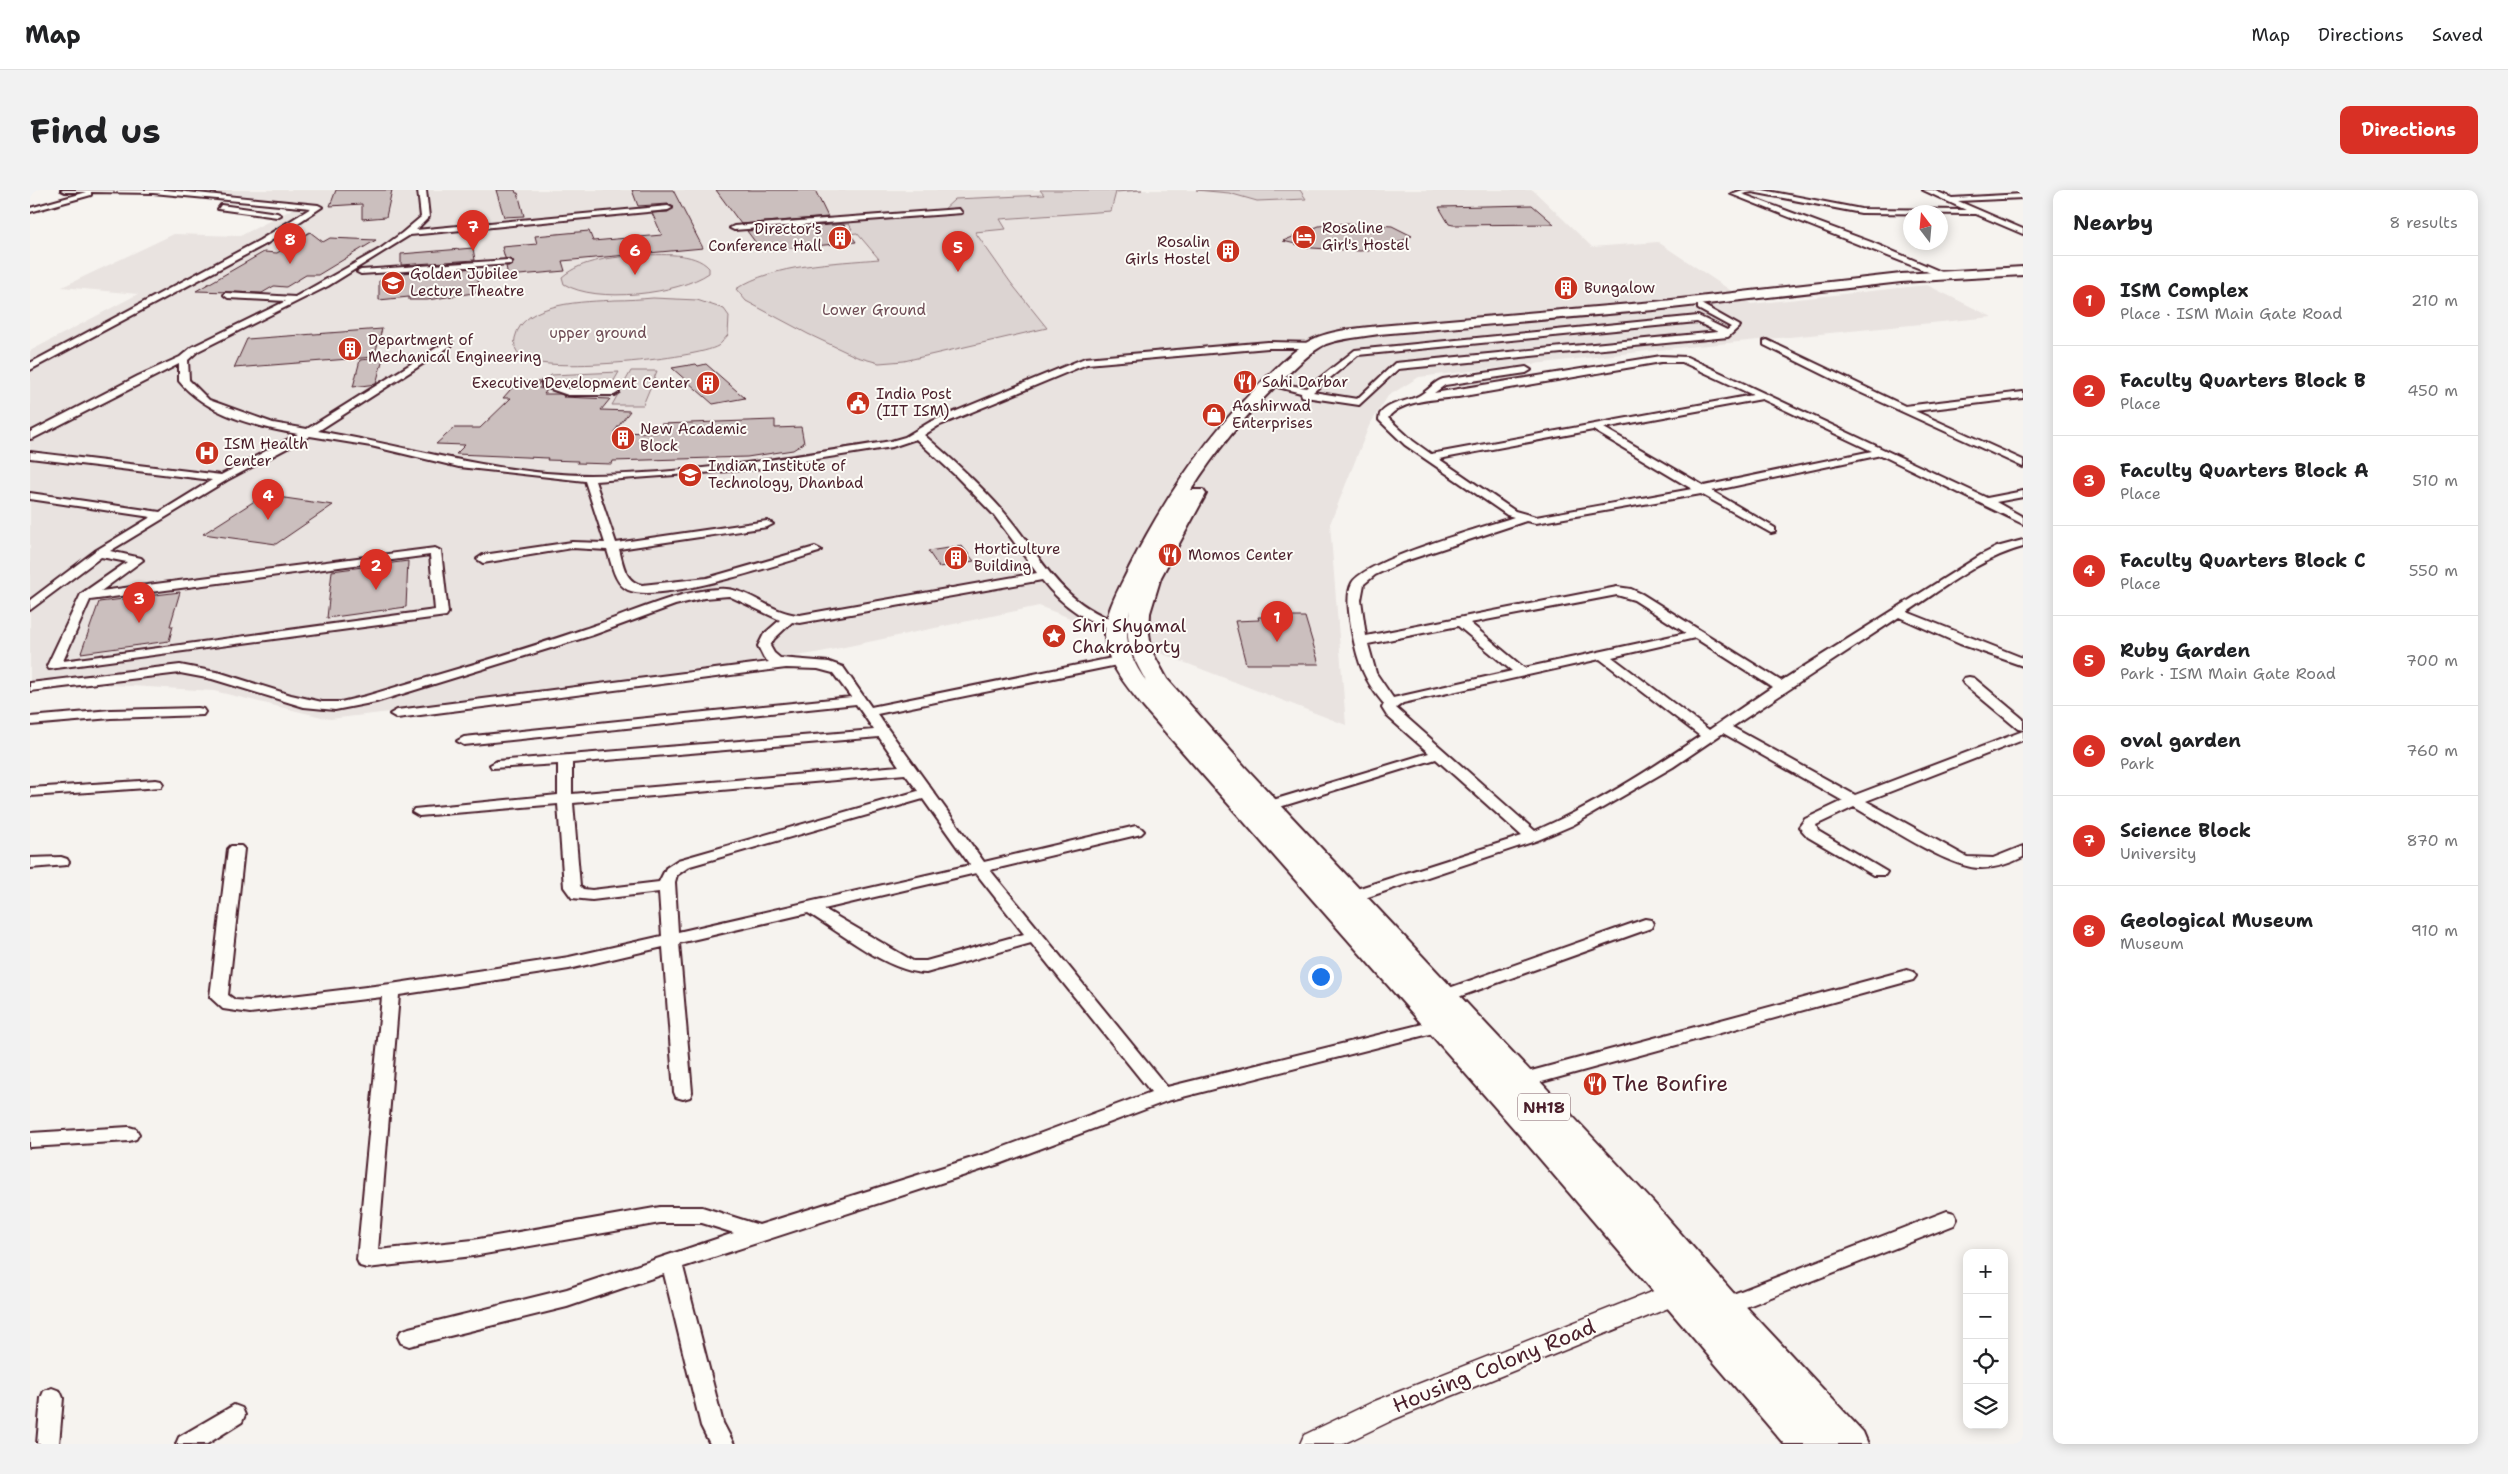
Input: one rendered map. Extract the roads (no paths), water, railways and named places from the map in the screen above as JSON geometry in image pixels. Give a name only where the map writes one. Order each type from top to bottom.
[{"type":"highway","name":"NH18","points":[[1849,1444],[1724,1306],[1689,1288],[1340,900],[1152,703],[1122,660],[1115,627],[1125,598],[1156,533],[1184,482],[1263,388],[1313,345],[1332,338],[1379,330],[1654,306],[1941,275],[2023,271]]},
{"type":"highway","name":"NH18","points":[[1340,900],[1268,806],[1158,682],[1140,650],[1138,633],[1144,594],[1151,577],[1207,478],[1244,428],[1283,387],[1321,352],[1350,340],[1701,306],[1913,282],[2023,276]]},
{"type":"highway","name":"NH18","points":[[1440,1011],[1520,1081],[1640,1210],[1689,1288],[1696,1317],[1808,1444]]},
{"type":"street","points":[[65,190],[96,192],[157,191]]},
{"type":"street","points":[[30,367],[263,242],[318,208],[144,190]]},
{"type":"street","points":[[30,436],[141,378],[183,359],[194,349],[337,278],[408,233],[421,222],[425,217],[422,190]]},
{"type":"street","points":[[1941,275],[1868,244],[1735,194],[1751,190],[1861,211],[1981,212]]},
{"type":"street","points":[[1927,190],[2023,232]]},
{"type":"street","points":[[157,191],[160,196],[167,198],[277,215]]},
{"type":"street","points":[[30,210],[96,192]]},
{"type":"street","points":[[1949,199],[2023,196]]},
{"type":"street","points":[[408,233],[668,208]]},
{"type":"street","points":[[734,228],[959,211]]},
{"type":"street","points":[[421,222],[430,226],[433,230]]},
{"type":"street","points":[[361,272],[508,262]]},
{"type":"street","points":[[228,295],[294,300]]},
{"type":"street","points":[[1701,306],[1736,326],[1728,334],[1395,366],[1359,402],[1305,394],[1354,353],[1698,319],[1728,334]]},
{"type":"street","points":[[30,606],[99,553],[223,478],[308,432],[449,343]]},
{"type":"street","points":[[1767,343],[1903,409],[2023,464]]},
{"type":"street","points":[[183,359],[184,381],[206,402],[271,426],[371,443],[458,464],[528,473],[589,478],[755,466],[892,444],[918,435],[934,424],[1085,362],[1268,345],[1313,345]]},
{"type":"street","points":[[1883,452],[1702,490],[1549,519],[1523,518],[1511,513],[1409,443],[1384,418],[1388,411],[1426,397],[1458,394],[1624,364],[1674,358],[1695,363],[1765,396],[1883,452],[1986,501],[2023,520]]},
{"type":"street","points":[[1426,397],[1437,384],[1443,382],[1526,370]]},
{"type":"street","points":[[545,384],[568,392],[614,392]]},
{"type":"street","points":[[1283,387],[1309,391]]},
{"type":"street","points":[[1903,409],[2023,395]]},
{"type":"street","points":[[1430,458],[1765,396]]},
{"type":"street","points":[[1594,428],[1771,530]]},
{"type":"street","points":[[918,435],[997,512],[1015,534],[1043,576],[1071,605],[1115,627],[1138,633]]},
{"type":"street","points":[[30,455],[223,478]]},
{"type":"street","points":[[589,478],[623,580],[632,587],[642,589],[708,581],[815,550]]},
{"type":"street","points":[[1986,501],[2023,494]]},
{"type":"street","points":[[30,496],[160,515]]},
{"type":"street","points":[[1523,518],[1382,567],[1359,582],[1356,588],[1356,615],[1370,674],[1391,704],[1389,708],[1392,713],[1533,837]]},
{"type":"street","points":[[483,559],[572,545],[611,547],[767,524]]},
{"type":"street","points":[[1340,900],[1533,837],[1568,822],[1668,764],[1781,687],[1984,557],[2001,549],[2023,543]]},
{"type":"street","points":[[85,597],[435,551],[442,613],[54,666],[85,597],[137,560],[99,553]]},
{"type":"street","points":[[30,687],[180,669],[204,672],[253,688],[321,706],[341,706],[372,699],[579,635],[696,595],[722,592],[734,594],[787,620],[1043,576]]},
{"type":"street","points":[[1362,642],[1616,591],[1627,592],[1781,687]]},
{"type":"street","points":[[1899,613],[2023,662]]},
{"type":"street","points":[[785,664],[774,661],[766,655],[764,646],[768,637],[787,620]]},
{"type":"street","points":[[1461,622],[1522,673]]},
{"type":"street","points":[[1391,704],[1399,700],[1697,634]]},
{"type":"street","points":[[1602,655],[1709,736]]},
{"type":"street","points":[[464,741],[864,706],[1122,660]]},
{"type":"street","points":[[397,714],[785,664],[817,662],[830,665],[838,670],[981,868],[1163,1095]]},
{"type":"street","points":[[1969,680],[2023,726]]},
{"type":"street","points":[[30,721],[111,714],[198,712]]},
{"type":"street","points":[[1722,727],[1962,861],[1981,865],[1996,864],[2023,851]]},
{"type":"street","points":[[496,765],[883,733]]},
{"type":"street","points":[[1879,872],[1813,834],[1807,827],[1810,822],[1854,800],[2023,735]]},
{"type":"street","points":[[1268,806],[1438,754]]},
{"type":"street","points":[[565,759],[565,800],[572,887],[578,894],[592,895],[666,886]]},
{"type":"street","points":[[419,812],[910,770]]},
{"type":"street","points":[[30,792],[156,784]]},
{"type":"street","points":[[683,1092],[672,939],[666,886],[666,878],[671,870],[684,863],[928,793]]},
{"type":"street","points":[[236,849],[219,997],[225,1004],[234,1007],[268,1006],[391,990],[568,963],[1136,832]]},
{"type":"street","points":[[30,863],[61,862]]},
{"type":"street","points":[[810,907],[900,963],[912,967],[926,967],[1036,936]]},
{"type":"street","points":[[409,1337],[567,1298],[760,1233],[995,1158],[1163,1095],[1440,1011],[1644,924]]},
{"type":"street","points":[[1520,1081],[1907,976]]},
{"type":"street","points":[[391,990],[367,1260],[473,1248],[660,1215],[702,1215],[760,1233]]},
{"type":"street","points":[[30,1140],[129,1134]]},
{"type":"street","points":[[1696,1317],[1947,1220]]},
{"type":"street","points":[[672,1263],[712,1426],[722,1444]]},
{"type":"street","name":"Housing Colony Road","points":[[1314,1444],[1385,1410],[1689,1288]]},
{"type":"street","points":[[48,1444],[52,1398]]},
{"type":"street","points":[[186,1444],[234,1415]]},
{"type":"place","name":"Rosaline Girl's Hostel","points":[[1304,237]]},
{"type":"place","name":"Director's Conference Hall","points":[[840,238]]},
{"type":"place","name":"Science Block","points":[[473,251]]},
{"type":"place","name":"Rosalin Girls Hostel","points":[[1228,251]]},
{"type":"place","name":"Geological Museum","points":[[290,264]]},
{"type":"place","name":"Ruby Garden","points":[[958,272]]},
{"type":"place","name":"oval garden","points":[[635,275]]},
{"type":"place","name":"Golden Jubilee Lecture Theatre","points":[[393,283]]},
{"type":"place","name":"Bungalow","points":[[1566,288]]},
{"type":"place","name":"Department of Mechanical Engineering","points":[[350,349]]},
{"type":"place","name":"Sahi Darbar","points":[[1245,382]]},
{"type":"place","name":"Executive Development Center","points":[[708,383]]},
{"type":"place","name":"India Post (IIT ISM)","points":[[858,403]]},
{"type":"place","name":"Aashirwad Enterprises","points":[[1214,415]]},
{"type":"place","name":"New Academic Block","points":[[623,438]]},
{"type":"place","name":"ISM Health Center","points":[[207,453]]},
{"type":"place","name":"Indian Institute of Technology, Dhanbad","points":[[690,475]]},
{"type":"place","name":"Faculty Quarters Block C","points":[[268,520]]},
{"type":"place","name":"Momos Center","points":[[1170,555]]},
{"type":"place","name":"Horticulture Building","points":[[956,558]]},
{"type":"place","name":"Faculty Quarters Block B","points":[[376,590]]},
{"type":"place","name":"Faculty Quarters Block A","points":[[139,623]]},
{"type":"place","name":"Shri Shyamal Chakraborty","points":[[1054,636]]},
{"type":"place","name":"ISM Complex","points":[[1277,642]]},
{"type":"place","name":"The Bonfire","points":[[1595,1084]]},
{"type":"park label","name":"Lower Ground","points":[[874,310]]},
{"type":"park label","name":"upper ground","points":[[598,333]]}]
